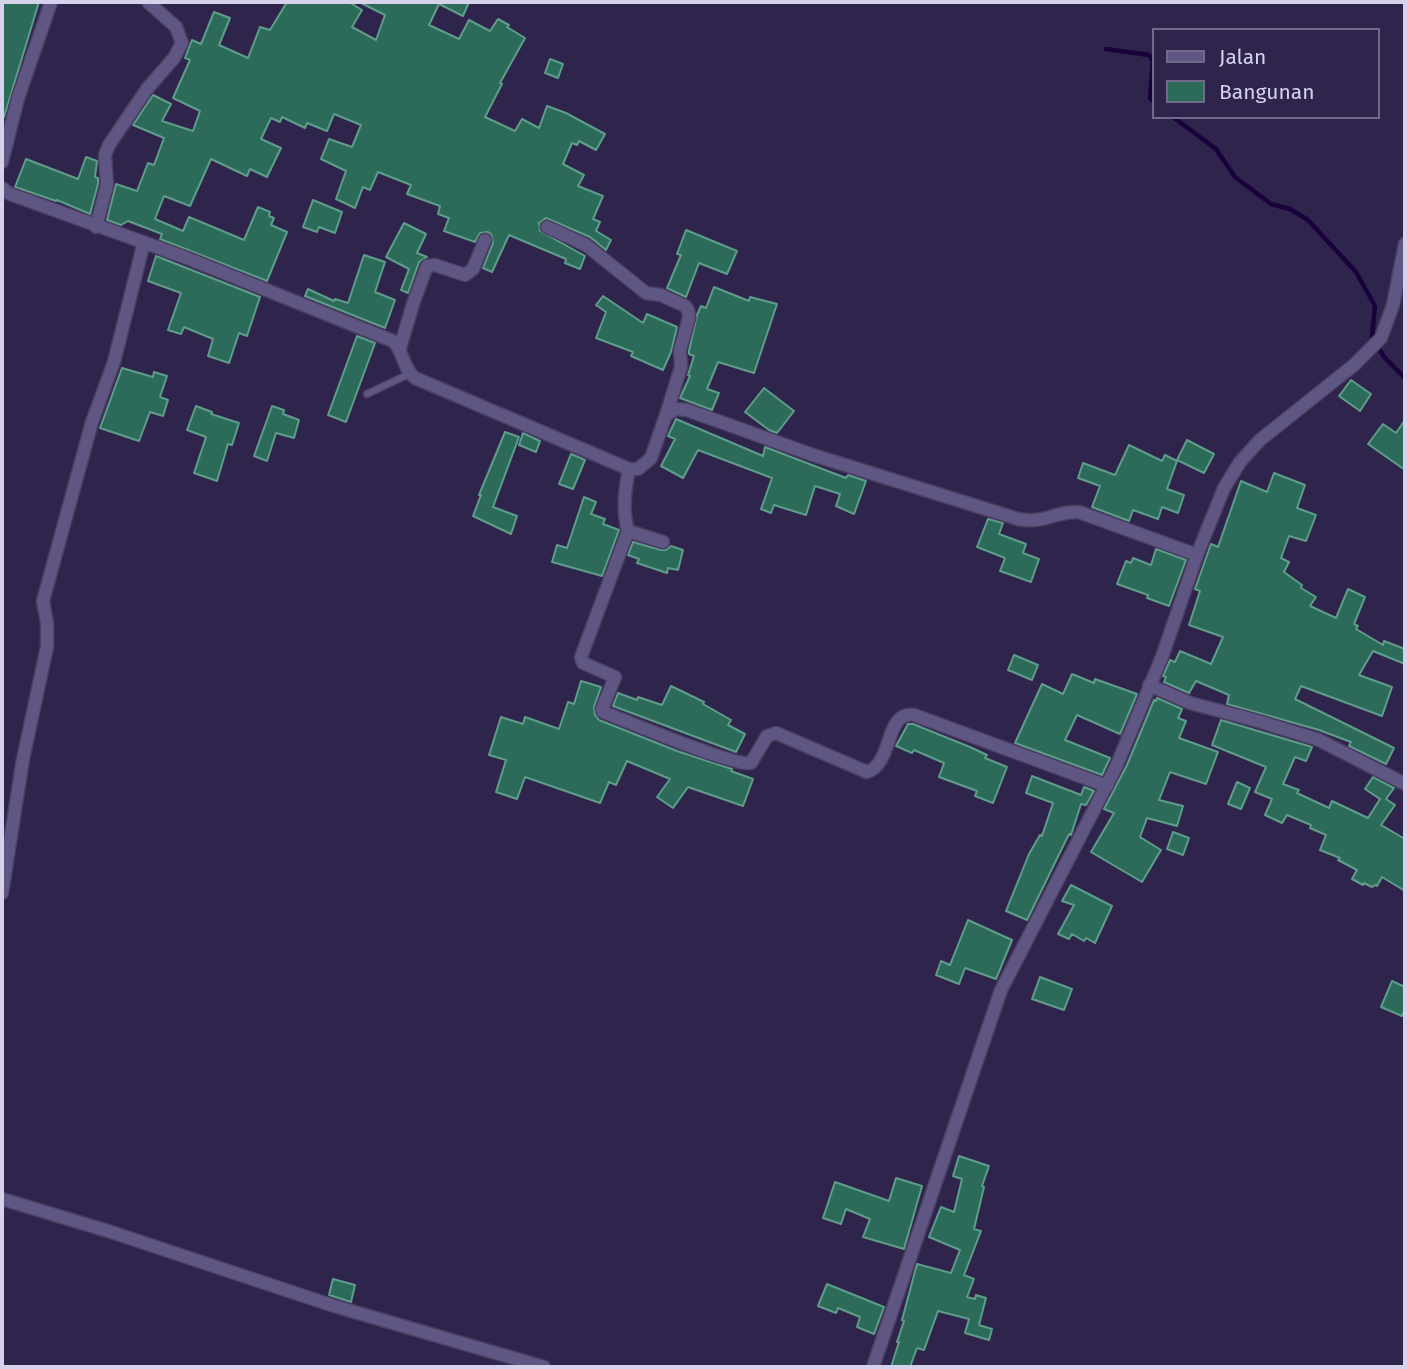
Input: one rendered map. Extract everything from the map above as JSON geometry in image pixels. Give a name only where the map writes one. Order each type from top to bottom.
[{"type":"street","points":[[2,162],[27,68],[51,2]]},
{"type":"street","points":[[96,227],[107,185],[105,155],[109,145],[147,89],[174,58],[182,43],[176,27],[148,2]]},
{"type":"street","points":[[2,188],[10,194],[144,243],[393,341],[400,348],[409,374],[629,469],[638,469],[651,458],[666,415],[681,367],[680,350],[689,318],[688,310],[661,295],[646,293],[586,244],[547,227]]},
{"type":"street","points":[[400,348],[427,266],[435,265],[465,275],[473,270],[485,240]]},
{"type":"street","points":[[2,893],[23,759],[47,646],[43,601],[93,422],[114,362],[144,243]]},
{"type":"street","points":[[873,1367],[1002,990],[1107,786],[1162,657],[1197,555],[1224,488],[1240,462],[1260,440],[1354,365],[1381,338],[1393,305],[1405,244]]},
{"type":"street","points":[[666,415],[676,409],[687,410],[813,455],[1018,519],[1032,522],[1067,512],[1079,512],[1197,555]]},
{"type":"street","points":[[629,469],[624,499],[624,518],[628,531],[581,657],[583,663],[615,678],[603,712],[742,764],[751,763],[767,736],[776,733],[867,772],[879,765],[899,718],[907,714],[914,715],[1107,786]]},
{"type":"street","points":[[628,531],[663,542]]},
{"type":"street","points":[[1149,685],[1190,703],[1319,740],[1405,784]]},
{"type":"street","points":[[2,1199],[334,1306],[536,1366]]},
{"type":"lane","points":[[367,394],[409,374]]},
{"type":"building","points":[[2,2],[39,2],[4,117],[2,117]]},
{"type":"building","points":[[287,2],[349,2],[362,10],[352,27],[376,40],[385,15],[359,2],[469,2],[463,16],[439,4],[429,25],[459,39],[469,20],[490,31],[498,19],[509,25],[507,27],[525,38],[485,117],[515,131],[522,119],[539,128],[547,106],[605,134],[596,150],[579,141],[577,145],[572,143],[563,164],[584,175],[578,186],[603,196],[593,219],[600,222],[596,231],[611,240],[606,250],[590,237],[546,218],[539,223],[540,231],[585,256],[580,269],[565,263],[566,259],[509,235],[492,272],[483,268],[493,243],[491,234],[480,233],[475,242],[444,231],[449,218],[438,214],[440,206],[407,194],[411,185],[378,172],[370,190],[363,187],[355,208],[336,199],[346,171],[321,159],[329,139],[352,147],[361,125],[334,114],[327,131],[307,123],[305,128],[282,117],[280,122],[271,118],[261,139],[281,148],[267,177],[250,169],[247,176],[211,159],[190,206],[164,196],[155,219],[183,231],[189,217],[244,240],[258,207],[270,212],[269,216],[274,218],[271,225],[287,232],[267,281],[160,239],[162,234],[128,221],[121,225],[107,220],[116,184],[137,191],[148,163],[154,165],[164,138],[133,125],[153,95],[171,104],[162,121],[193,131],[200,111],[173,98],[190,60],[185,58],[192,40],[201,44],[214,12],[230,18],[219,45],[248,58],[260,27],[270,30]]},
{"type":"building","points":[[550,59],[563,64],[558,78],[545,73]]},
{"type":"building","points":[[86,157],[97,161],[95,177],[98,178],[98,184],[90,214],[15,187],[26,159],[78,179]]},
{"type":"building","points":[[313,200],[342,212],[335,233],[319,227],[317,232],[303,227]]},
{"type":"building","points":[[404,223],[426,234],[417,253],[427,257],[419,262],[408,293],[401,290],[409,269],[386,257]]},
{"type":"building","points":[[686,230],[737,251],[727,274],[699,263],[686,297],[667,288],[681,255],[677,254]]},
{"type":"building","points":[[364,255],[385,262],[375,292],[395,300],[385,328],[305,296],[308,289],[334,301],[335,299],[348,303]]},
{"type":"building","points":[[156,256],[260,297],[247,336],[239,333],[229,363],[208,356],[213,339],[184,327],[181,334],[168,330],[181,293],[148,281]]},
{"type":"building","points":[[714,287],[749,301],[750,297],[777,304],[754,373],[718,362],[707,389],[719,393],[712,410],[680,398],[690,376],[688,375],[694,356],[689,354],[689,351],[697,315],[701,306],[706,308]]},
{"type":"building","points":[[603,296],[643,323],[647,314],[677,327],[663,370],[631,356],[633,352],[596,338],[606,312],[596,305]]},
{"type":"building","points":[[357,336],[375,343],[346,422],[328,415]]},
{"type":"building","points":[[122,368],[153,377],[154,372],[167,376],[160,397],[168,400],[163,416],[150,412],[139,441],[100,428]]},
{"type":"building","points":[[1351,380],[1371,394],[1360,411],[1339,396]]},
{"type":"building","points":[[764,388],[794,411],[777,433],[745,412]]},
{"type":"building","points":[[196,406],[239,423],[232,445],[228,444],[217,481],[194,473],[206,437],[187,430]]},
{"type":"building","points":[[272,406],[299,420],[294,438],[276,433],[267,461],[254,456]]},
{"type":"building","points":[[676,419],[763,456],[765,447],[846,478],[848,475],[866,481],[854,514],[836,506],[840,494],[815,486],[806,515],[774,505],[771,513],[761,509],[772,478],[698,450],[683,478],[661,466],[675,439],[668,436]]},
{"type":"building","points":[[1405,420],[1405,470],[1368,444],[1383,424],[1396,433]]},
{"type":"building","points":[[505,432],[519,437],[493,507],[517,516],[511,534],[473,516]]},
{"type":"building","points":[[523,433],[540,441],[536,452],[519,445]]},
{"type":"building","points":[[1187,440],[1214,454],[1204,473],[1177,460]]},
{"type":"building","points":[[1129,445],[1162,461],[1165,455],[1177,461],[1167,489],[1184,495],[1178,513],[1162,507],[1158,519],[1133,510],[1129,521],[1092,507],[1100,486],[1078,478],[1083,463],[1115,475]]},
{"type":"building","points":[[571,454],[585,460],[573,489],[559,484]]},
{"type":"building","points":[[1274,473],[1305,485],[1297,508],[1316,515],[1306,541],[1289,536],[1281,558],[1289,562],[1284,572],[1302,585],[1301,588],[1316,597],[1310,606],[1336,618],[1348,589],[1365,597],[1354,624],[1358,626],[1356,629],[1383,645],[1384,641],[1405,649],[1405,664],[1373,651],[1359,675],[1392,687],[1382,716],[1301,686],[1295,699],[1394,748],[1386,764],[1349,746],[1351,742],[1227,704],[1229,695],[1196,681],[1189,693],[1164,682],[1166,677],[1163,676],[1170,660],[1175,662],[1180,651],[1211,664],[1223,637],[1189,625],[1200,591],[1195,589],[1211,544],[1218,547],[1241,481],[1267,492]]},
{"type":"building","points":[[584,497],[596,502],[591,514],[605,519],[603,524],[619,530],[602,576],[552,562],[557,545],[567,548]]},
{"type":"building","points":[[988,519],[1003,523],[999,534],[1026,544],[1023,553],[1039,559],[1031,582],[1000,571],[1005,558],[977,547]]},
{"type":"building","points":[[633,542],[661,550],[671,546],[683,550],[678,570],[668,568],[667,573],[637,563],[639,559],[628,555]]},
{"type":"building","points":[[1156,549],[1186,560],[1169,606],[1117,584],[1126,561],[1131,563],[1133,558],[1151,565]]},
{"type":"building","points":[[1014,655],[1038,665],[1032,680],[1008,670]]},
{"type":"building","points":[[1072,674],[1094,683],[1095,679],[1137,694],[1120,734],[1077,715],[1065,740],[1110,758],[1102,775],[1015,743],[1042,684],[1063,694]]},
{"type":"building","points":[[581,681],[601,687],[594,707],[599,720],[753,779],[743,806],[688,787],[673,808],[657,797],[670,779],[627,761],[616,785],[609,782],[600,803],[525,777],[517,799],[496,792],[506,760],[489,755],[501,717],[523,724],[525,717],[559,729],[568,702],[574,704]]},
{"type":"building","points":[[671,686],[704,702],[703,704],[731,720],[728,725],[745,734],[736,752],[613,706],[618,693],[662,705]]},
{"type":"building","points":[[1157,698],[1182,709],[1178,718],[1186,721],[1179,738],[1218,752],[1206,784],[1170,772],[1159,800],[1183,806],[1177,826],[1147,818],[1140,837],[1161,850],[1142,882],[1091,852],[1114,813],[1104,809]]},
{"type":"building","points":[[1221,720],[1312,747],[1306,761],[1295,757],[1283,784],[1329,808],[1332,801],[1368,818],[1380,799],[1365,789],[1373,777],[1394,788],[1386,799],[1395,805],[1381,825],[1405,839],[1405,891],[1382,877],[1377,886],[1363,885],[1352,879],[1357,870],[1338,860],[1340,858],[1320,850],[1326,835],[1287,815],[1282,823],[1265,815],[1272,799],[1255,792],[1266,767],[1212,745]]},
{"type":"building","points":[[908,724],[970,747],[987,755],[985,758],[1007,767],[993,803],[975,796],[977,791],[939,777],[944,763],[914,750],[912,753],[896,746]]},
{"type":"building","points":[[1032,776],[1081,795],[1084,787],[1094,791],[1086,805],[1081,804],[1071,835],[1069,834],[1027,920],[1006,911],[1029,854],[1040,835],[1042,836],[1053,803],[1026,793]]},
{"type":"building","points":[[1237,782],[1250,788],[1241,809],[1228,804]]},
{"type":"building","points":[[1173,832],[1189,838],[1183,855],[1167,849]]},
{"type":"building","points":[[1071,885],[1112,906],[1095,943],[1086,938],[1084,941],[1072,934],[1069,939],[1058,934],[1074,905],[1062,901]]},
{"type":"building","points":[[968,920],[1012,940],[996,979],[965,968],[959,984],[936,975],[941,961],[950,965]]},
{"type":"building","points":[[1040,977],[1072,989],[1064,1010],[1032,999]]},
{"type":"building","points":[[1392,981],[1405,987],[1405,1008],[1402,1016],[1381,1007]]},
{"type":"building","points":[[959,1156],[989,1166],[982,1186],[984,1187],[974,1229],[981,1231],[964,1275],[974,1279],[967,1297],[975,1299],[976,1295],[986,1298],[979,1325],[992,1329],[989,1340],[965,1333],[969,1319],[938,1311],[924,1350],[917,1348],[910,1367],[891,1367],[917,1264],[951,1273],[960,1250],[929,1237],[941,1207],[954,1212],[962,1179],[953,1176]]},
{"type":"building","points":[[896,1178],[922,1186],[904,1249],[863,1237],[870,1219],[846,1209],[841,1224],[823,1218],[835,1182],[889,1201]]},
{"type":"building","points":[[333,1279],[355,1285],[351,1302],[329,1295]]},
{"type":"building","points":[[827,1284],[884,1307],[874,1334],[857,1327],[860,1317],[838,1308],[836,1313],[818,1306]]},
{"type":"waterway","points":[[1106,49],[1149,55],[1152,60]]},
{"type":"waterway","points":[[1152,73],[1152,100]]},
{"type":"waterway","points":[[1176,119],[1216,149],[1235,177],[1271,204],[1290,209],[1308,220],[1356,272],[1375,306],[1372,337],[1384,357],[1405,378]]}]
